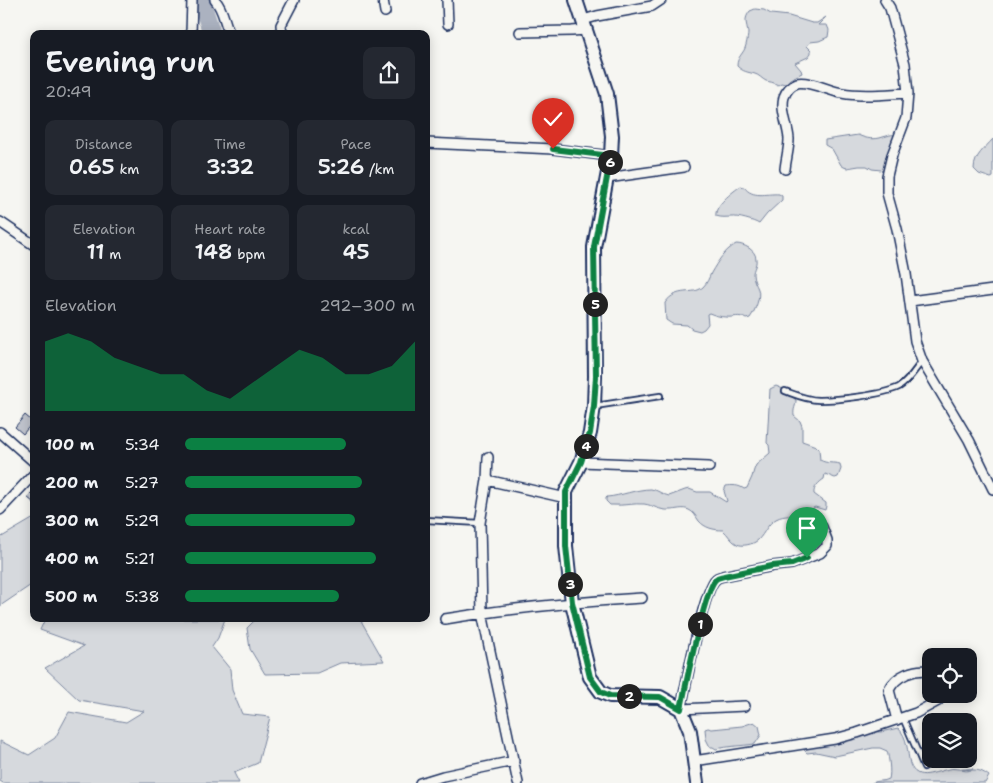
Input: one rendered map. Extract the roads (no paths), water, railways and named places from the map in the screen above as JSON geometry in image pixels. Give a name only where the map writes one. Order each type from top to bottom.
[{"type":"street","points":[[192,0],[192,30]]},
{"type":"street","points":[[215,0],[219,4],[225,18],[228,30]]},
{"type":"street","points":[[282,30],[281,25],[294,0]]},
{"type":"street","points":[[383,0],[385,12]]},
{"type":"street","points":[[447,0],[448,24]]},
{"type":"street","points":[[576,0],[608,94],[612,136],[611,156],[594,247],[596,376],[594,406],[590,433],[581,462],[566,492],[566,546],[572,602],[590,677],[601,692],[610,696],[660,697],[681,709],[745,706]]},
{"type":"street","points":[[520,32],[572,31],[597,16],[652,6],[660,0]]},
{"type":"street","points":[[885,0],[890,8],[905,64],[908,93],[906,118],[892,155],[887,176],[887,193],[906,274],[915,341],[922,361],[969,440],[993,489]]},
{"type":"street","points":[[785,169],[789,136],[783,109],[784,96],[790,87],[804,82],[846,94],[908,93]]},
{"type":"street","points":[[430,143],[553,149],[611,156]]},
{"type":"street","points":[[607,178],[684,167]]},
{"type":"street","points":[[0,222],[30,242]]},
{"type":"street","points":[[910,301],[993,290]]},
{"type":"street","points":[[0,432],[30,458]]},
{"type":"street","points":[[488,457],[487,480],[480,523],[482,613],[518,783]]},
{"type":"street","points":[[581,462],[709,467]]},
{"type":"street","points":[[0,510],[30,478]]},
{"type":"street","points":[[487,480],[566,498]]},
{"type":"street","points":[[696,783],[690,730],[681,709],[696,638],[710,590],[716,579],[724,576],[772,566],[792,564],[820,553],[827,546],[827,540],[822,527]]},
{"type":"street","points":[[445,619],[572,602],[642,598]]},
{"type":"street","points":[[900,719],[889,690],[898,679],[908,673],[922,670]]},
{"type":"street","points":[[694,761],[857,734],[916,713],[934,703]]},
{"type":"street","points":[[420,783],[443,776],[514,761]]},
{"type":"lane","points":[[785,391],[802,398],[818,400],[859,396],[890,390],[900,386],[908,379],[922,361]]},
{"type":"lane","points":[[594,406],[660,396]]},
{"type":"lane","points":[[430,520],[480,523]]},
{"type":"lane","points":[[900,719],[922,763]]},
{"type":"waterway","points":[[201,0],[211,30]]}]
